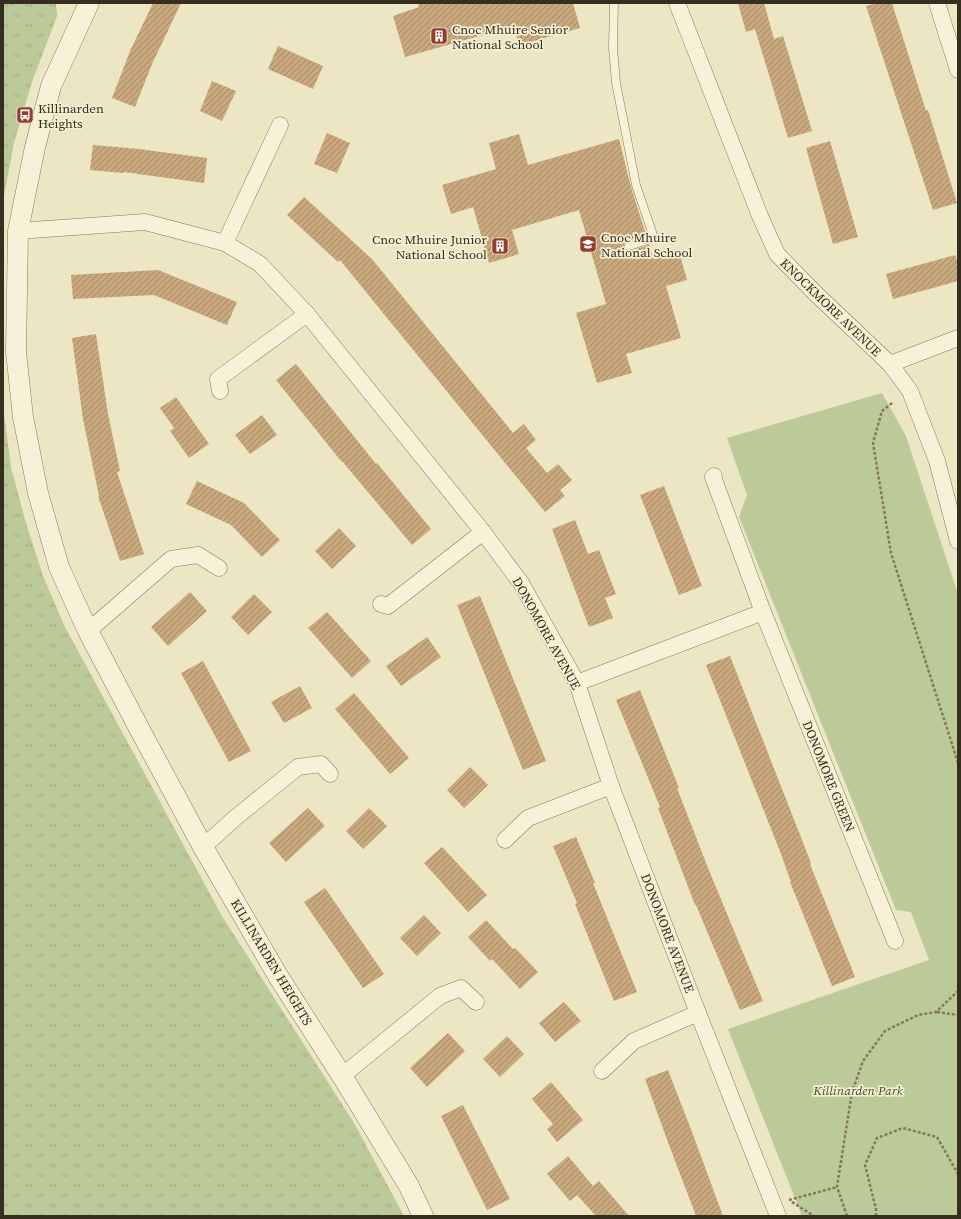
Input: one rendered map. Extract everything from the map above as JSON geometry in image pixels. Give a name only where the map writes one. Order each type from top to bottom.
[{"type":"street","name":"KILLINARDEN HEIGHTS","points":[[90,3],[51,86],[35,147],[18,231],[16,352],[23,417],[38,493],[59,567],[88,631],[203,847],[278,976],[342,1076],[409,1186],[423,1216]]},
{"type":"street","name":"KNOCKMORE AVENUE","points":[[677,3],[760,216],[777,254],[815,293],[890,364],[910,391],[937,461],[958,540]]},
{"type":"street","points":[[937,3],[958,70]]},
{"type":"street","points":[[225,243],[280,125]]},
{"type":"street","name":"DONOMORE AVENUE","points":[[18,231],[145,222],[225,243],[260,264],[307,314],[484,532],[521,582],[577,683],[612,786],[698,1013],[778,1216]]},
{"type":"street","points":[[220,391],[218,379],[307,314]]},
{"type":"street","points":[[890,364],[958,338]]},
{"type":"street","name":"DONOMORE GREEN","points":[[714,476],[713,477],[763,612],[895,941]]},
{"type":"street","points":[[381,604],[388,606],[484,532]]},
{"type":"street","points":[[88,631],[172,559],[198,555],[219,568]]},
{"type":"street","points":[[577,683],[763,612]]},
{"type":"street","points":[[203,847],[235,818],[298,767],[321,764],[330,774]]},
{"type":"street","points":[[505,840],[528,818],[612,786]]},
{"type":"street","points":[[342,1076],[440,996],[461,988],[476,1002]]},
{"type":"street","points":[[602,1071],[634,1040],[698,1013]]},
{"type":"lane","points":[[614,3],[613,48],[616,83],[636,185],[654,238],[629,246]]},
{"type":"path","points":[[892,403],[882,412],[873,443],[891,554],[958,763]]},
{"type":"path","points":[[936,1012],[958,991]]},
{"type":"path","points":[[847,1216],[837,1187],[852,1092],[863,1061],[886,1031],[918,1015],[936,1012],[958,1016]]},
{"type":"path","points":[[876,1216],[876,1209],[865,1165],[877,1138],[903,1128],[937,1137],[958,1174]]},
{"type":"path","points":[[814,1216],[789,1200],[837,1187]]},
{"type":"green space","points":[[3,3],[56,3],[57,16],[32,82],[14,143],[3,201]]},
{"type":"green space","name":"Killinarden Park","points":[[882,393],[906,436],[958,594],[958,1216],[802,1216],[728,1029],[929,960],[911,912],[896,910],[739,517],[747,495],[727,438]]},
{"type":"green space","points":[[3,406],[11,467],[26,523],[43,576],[64,625],[222,916],[354,1123],[404,1216],[3,1216]]},
{"type":"building","points":[[153,3],[181,3],[152,64],[135,107],[112,98],[130,51]]},
{"type":"building","name":"Cnoc Mhuire Senior National School","points":[[418,3],[573,3],[580,28],[519,45],[514,26],[405,57],[393,16],[419,7]]},
{"type":"building","points":[[738,3],[764,3],[774,39],[783,36],[812,131],[788,138],[755,29],[746,32]]},
{"type":"building","points":[[876,3],[892,3],[957,203],[933,210],[866,6]]},
{"type":"building","points":[[278,46],[323,66],[313,89],[268,69]]},
{"type":"building","points":[[212,81],[236,91],[222,121],[200,111]]},
{"type":"building","points":[[327,133],[350,143],[337,173],[314,164]]},
{"type":"building","name":"Cnoc Mhuire Junior National School","points":[[519,134],[528,165],[619,139],[631,187],[646,235],[627,241],[624,244],[624,248],[627,251],[630,251],[649,245],[653,259],[679,252],[687,280],[666,286],[681,338],[626,354],[632,373],[597,383],[576,313],[606,304],[579,210],[512,230],[519,254],[489,263],[473,207],[451,214],[442,185],[496,169],[489,143]]},
{"type":"building","points":[[830,141],[858,237],[833,244],[806,148]]},
{"type":"building","points":[[93,145],[139,149],[207,158],[204,183],[124,172],[90,170]]},
{"type":"building","points":[[304,197],[372,259],[513,433],[524,424],[536,440],[526,448],[547,473],[558,464],[572,480],[560,490],[565,496],[545,512],[340,260],[338,262],[287,215]]},
{"type":"building","points":[[955,255],[958,265],[958,281],[893,299],[886,274]]},
{"type":"building","points":[[158,270],[237,302],[227,325],[154,295],[73,299],[71,275]]},
{"type":"building","points":[[96,334],[108,414],[120,471],[117,472],[144,554],[120,561],[98,496],[83,419],[72,338]]},
{"type":"building","points":[[296,364],[376,464],[377,463],[431,529],[412,545],[341,461],[276,380]]},
{"type":"building","points":[[176,397],[209,444],[189,458],[170,431],[174,428],[160,408]]},
{"type":"building","points":[[262,415],[277,435],[250,454],[235,435]]},
{"type":"building","points":[[197,481],[244,503],[280,540],[262,557],[231,525],[186,504]]},
{"type":"building","points":[[664,486],[702,586],[679,595],[640,495]]},
{"type":"building","points":[[575,520],[588,554],[599,550],[616,594],[605,598],[613,618],[589,627],[552,529]]},
{"type":"building","points":[[339,528],[356,546],[332,569],[315,551]]},
{"type":"building","points":[[190,592],[207,611],[168,646],[151,627]]},
{"type":"building","points":[[254,594],[272,612],[248,635],[231,617]]},
{"type":"building","points":[[480,596],[546,761],[523,770],[457,605]]},
{"type":"building","points":[[327,612],[371,661],[352,678],[308,628]]},
{"type":"building","points":[[427,637],[441,657],[401,686],[386,666]]},
{"type":"building","points":[[730,656],[855,977],[832,986],[706,665]]},
{"type":"building","points":[[203,661],[251,751],[229,762],[181,673]]},
{"type":"building","points":[[300,686],[312,708],[284,723],[271,702]]},
{"type":"building","points":[[640,690],[679,788],[677,788],[706,863],[763,1001],[740,1010],[695,905],[658,808],[660,807],[616,700]]},
{"type":"building","points":[[354,693],[409,758],[390,774],[335,709]]},
{"type":"building","points":[[470,767],[488,785],[464,808],[447,790]]},
{"type":"building","points":[[308,808],[325,826],[286,862],[269,843]]},
{"type":"building","points":[[369,808],[387,826],[363,849],[346,831]]},
{"type":"building","points":[[576,837],[637,992],[614,1001],[575,904],[577,903],[553,846]]},
{"type":"building","points":[[442,847],[487,895],[468,912],[424,863]]},
{"type":"building","points":[[325,888],[384,974],[363,988],[304,902]]},
{"type":"building","points":[[424,915],[441,933],[417,956],[400,938]]},
{"type":"building","points":[[486,920],[513,949],[515,948],[538,972],[520,989],[492,959],[490,961],[468,937]]},
{"type":"building","points":[[564,1002],[581,1021],[555,1042],[539,1023]]},
{"type":"building","points":[[448,1033],[465,1051],[427,1087],[410,1068]]},
{"type":"building","points":[[507,1036],[524,1054],[500,1077],[483,1059]]},
{"type":"building","points":[[668,1070],[723,1216],[696,1216],[669,1145],[645,1079]]},
{"type":"building","points":[[551,1082],[583,1120],[557,1142],[547,1129],[553,1124],[532,1099]]},
{"type":"building","points":[[463,1105],[510,1199],[487,1210],[441,1116]]},
{"type":"building","points":[[568,1156],[593,1186],[599,1181],[629,1216],[596,1216],[577,1195],[570,1201],[547,1174]]},
{"type":"place","name":"Cnoc Mhuire Senior National School","points":[[439,36]]},
{"type":"place","name":"Killinarden Heights","points":[[25,115]]},
{"type":"place","name":"Cnoc Mhuire National School","points":[[588,244]]},
{"type":"place","name":"Cnoc Mhuire Junior National School","points":[[500,246]]}]
